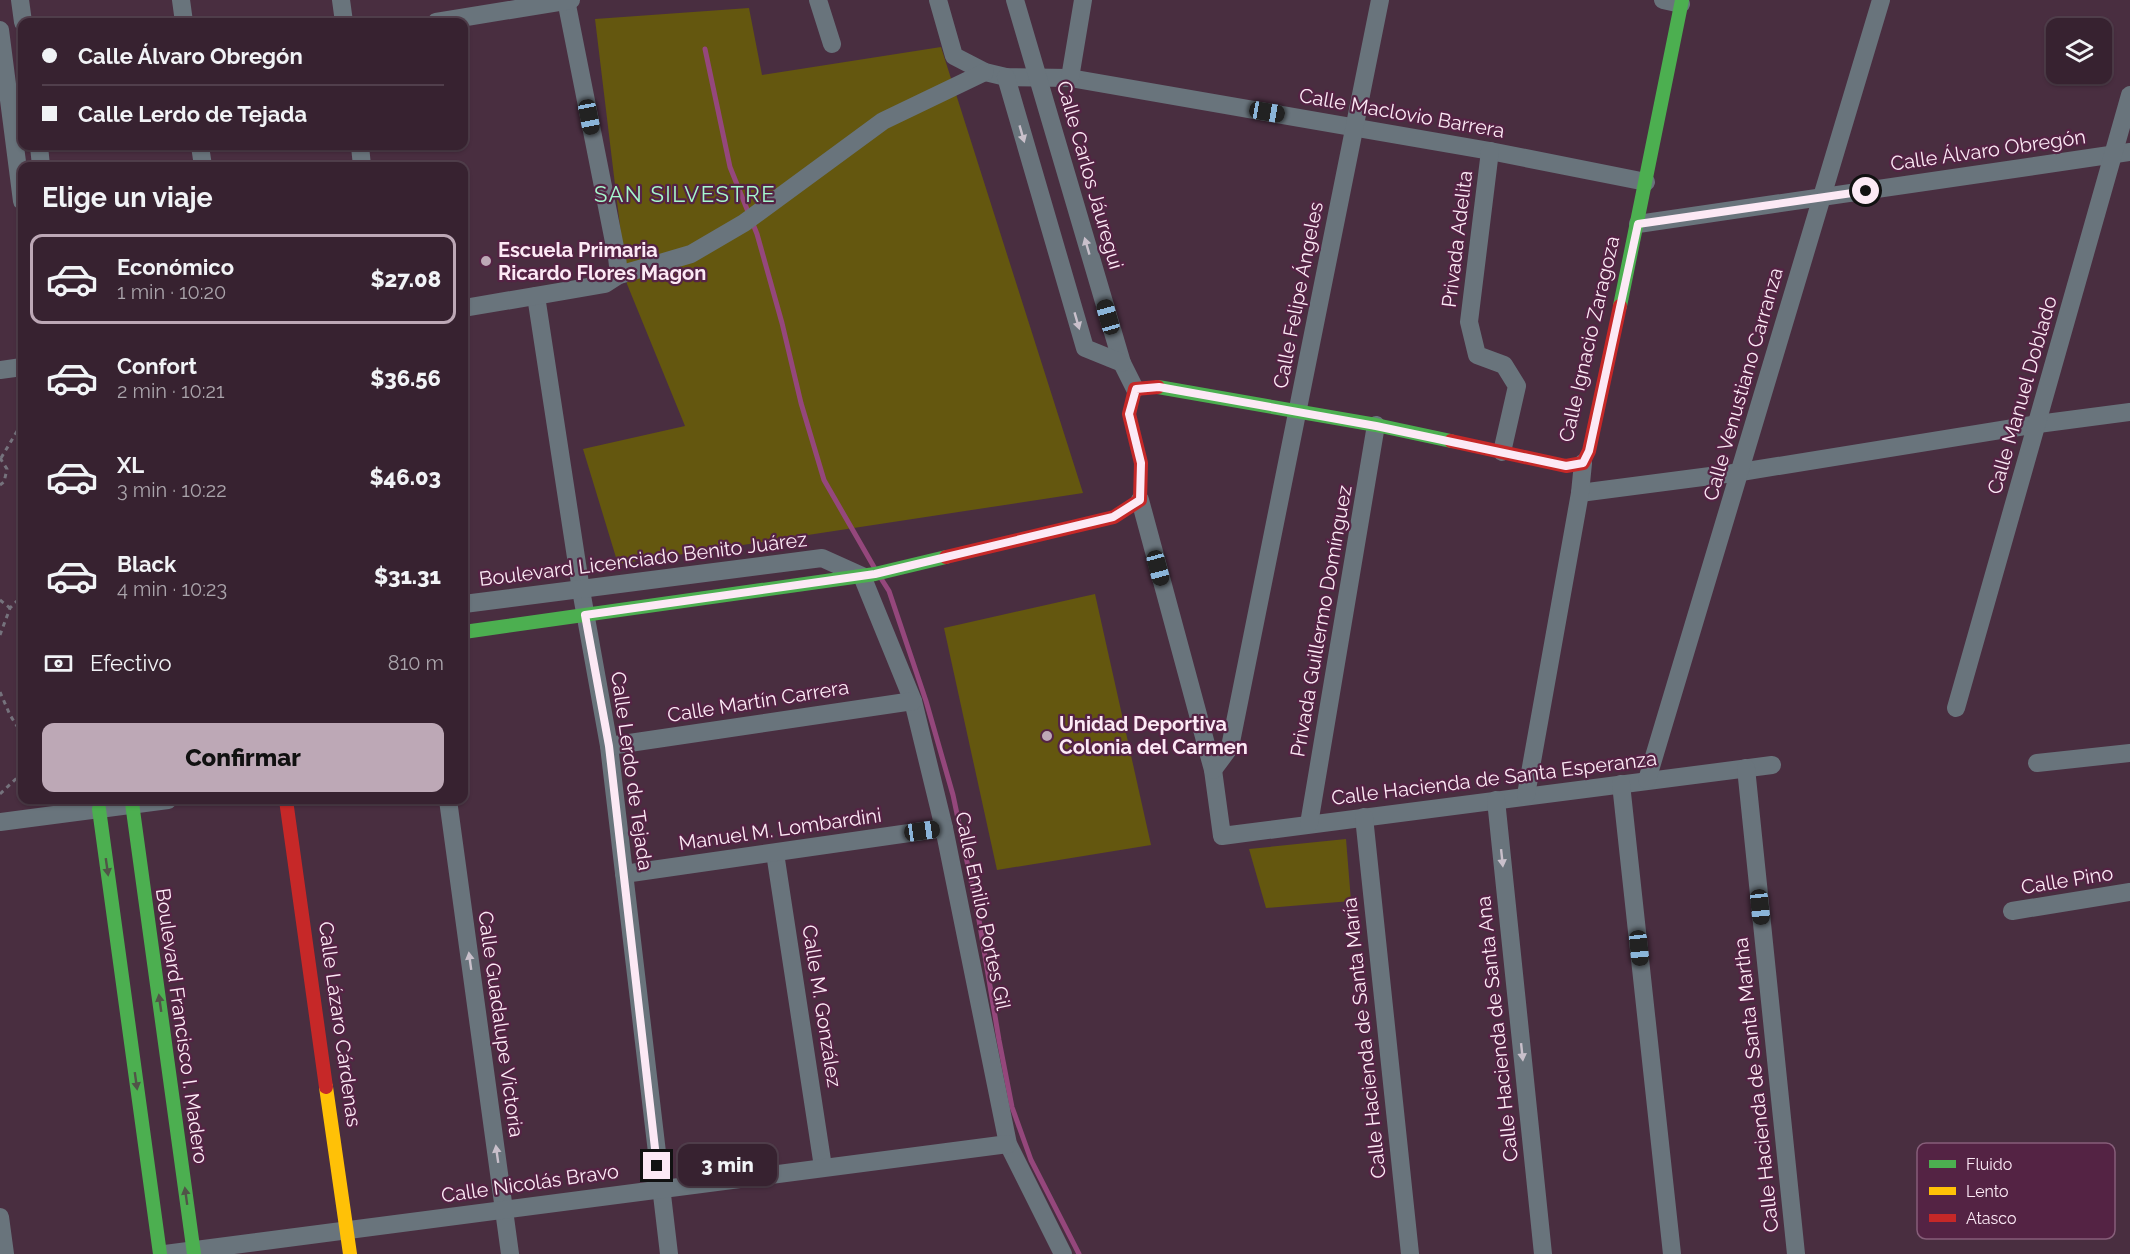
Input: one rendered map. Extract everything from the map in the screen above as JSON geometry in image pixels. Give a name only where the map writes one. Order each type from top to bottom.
[{"type":"street","points":[[20,0],[22,18]]},
{"type":"street","points":[[181,0],[183,18]]},
{"type":"street","points":[[341,0],[343,18]]},
{"type":"street","points":[[460,18],[568,0],[619,275]]},
{"type":"street","points":[[818,0],[832,44]]},
{"type":"street","name":"Calle Maclovio Barrera","points":[[938,0],[954,56],[985,72],[1006,77],[1070,78],[1490,151],[1646,182]]},
{"type":"street","name":"Calle Carlos Jáuregui","points":[[1015,0],[1122,363],[1136,389]]},
{"type":"street","points":[[1070,78],[1083,0]]},
{"type":"street","name":"Calle Felipe Ángeles","points":[[1214,770],[1230,747],[1380,0]]},
{"type":"street","points":[[1663,0],[1682,2]]},
{"type":"street","name":"Calle Venustiano Carranza","points":[[1647,780],[1881,0]]},
{"type":"street","name":"Calle Ignacio Zaragoza","points":[[1526,795],[1580,493],[1583,463],[1589,451],[1638,224],[1682,2]]},
{"type":"street","points":[[0,30],[18,170]]},
{"type":"street","points":[[468,307],[605,284],[619,275],[691,254],[744,223],[883,121],[985,72]]},
{"type":"street","points":[[1006,77],[1085,348],[1122,363]]},
{"type":"street","name":"Calle Manuel Doblado","points":[[1956,708],[2038,424],[2121,154],[2130,95]]},
{"type":"street","name":"Privada Adelita","points":[[1490,151],[1470,322],[1477,355],[1504,365],[1517,386],[1502,452]]},
{"type":"street","name":"Calle Álvaro Obregón","points":[[1638,224],[2121,154]]},
{"type":"street","name":"Calle Lerdo de Tejada","points":[[536,296],[585,615],[609,746],[669,1254]]},
{"type":"street","points":[[0,370],[18,368]]},
{"type":"street","points":[[1214,770],[1140,500],[1141,463],[1129,414],[1136,389],[1159,387],[1298,411],[1566,466],[1583,463]]},
{"type":"street","points":[[1580,493],[1741,472],[2038,424],[2130,412]]},
{"type":"street","name":"Privada Guillermo Domínguez","points":[[1309,824],[1376,426]]},
{"type":"street","points":[[468,631],[868,575],[1113,517],[1140,500]]},
{"type":"street","name":"Boulevard Licenciado Benito Juárez","points":[[468,604],[822,558],[868,575]]},
{"type":"street","name":"Calle Emilio Portes Gil","points":[[868,575],[913,700],[944,828],[1008,1144],[1063,1254]]},
{"type":"street","name":"Calle Martín Carrera","points":[[609,746],[913,700]]},
{"type":"street","points":[[2037,763],[2130,753]]},
{"type":"street","name":"Calle Hacienda de Santa Esperanza","points":[[1214,770],[1222,836],[1772,765]]},
{"type":"street","name":"Calle Hacienda de Santa Martha","points":[[1746,768],[1796,1254]]},
{"type":"street","points":[[1621,784],[1672,1254]]},
{"type":"street","name":"Calle Hacienda de Santa Ana","points":[[1496,800],[1543,1254]]},
{"type":"street","points":[[0,822],[132,804]]},
{"type":"street","name":"Boulevard Francisco I. Madero","points":[[132,804],[194,1252]]},
{"type":"street","name":"Calle Lázaro Cárdenas","points":[[287,804],[350,1254]]},
{"type":"street","name":"Calle Guadalupe Victoria","points":[[449,804],[510,1254]]},
{"type":"street","points":[[99,809],[160,1254]]},
{"type":"street","name":"Calle Hacienda de Santa María","points":[[1364,817],[1410,1254]]},
{"type":"street","name":"Manuel M. Lombardini","points":[[624,874],[944,828]]},
{"type":"street","name":"Calle M. González","points":[[775,853],[824,1167]]},
{"type":"street","name":"Calle Pino","points":[[2012,911],[2130,892]]},
{"type":"street","name":"Calle Nicolás Bravo","points":[[165,1254],[1008,1144]]},
{"type":"street","points":[[0,1216],[5,1254]]},
{"type":"path","points":[[0,485],[4,482],[8,469],[0,458],[18,429]]},
{"type":"path","points":[[0,600],[10,608]]},
{"type":"path","points":[[0,635],[10,608],[18,600]]},
{"type":"path","points":[[0,692],[18,728]]},
{"type":"path","points":[[0,795],[18,777]]},
{"type":"shaded area","points":[[749,8],[762,75],[941,47],[1083,493],[618,564],[583,449],[685,426],[627,284],[595,19]]},
{"type":"shaded area","name":"Unidad Deportiva Colonia del Carmen","points":[[1095,594],[1151,845],[997,870],[944,628]]},
{"type":"shaded area","points":[[1346,839],[1351,901],[1266,908],[1249,849]]},
{"type":"waterway","points":[[705,49],[730,167],[757,234],[801,403],[824,480],[874,567]]},
{"type":"waterway","points":[[882,580],[889,591],[926,701],[953,795],[978,914],[1012,1107],[1031,1160],[1079,1254]]},
{"type":"traffic: fast","points":[[1620,306],[1682,0]]},
{"type":"traffic: fast","points":[[1158,387],[1376,425],[1451,441]]},
{"type":"traffic: fast","points":[[468,631],[875,574],[946,557]]},
{"type":"traffic: fast","points":[[132,804],[194,1254]]},
{"type":"traffic: fast","points":[[99,809],[160,1254]]},
{"type":"traffic: slow","points":[[326,1087],[350,1254]]},
{"type":"traffic: jam","points":[[1451,441],[1566,466],[1583,463],[1589,451],[1620,306]]},
{"type":"traffic: jam","points":[[946,557],[1114,517],[1140,500],[1141,463],[1129,414],[1135,389],[1158,387]]},
{"type":"traffic: jam","points":[[287,804],[326,1087]]},
{"type":"place","name":"Escuela Primaria Ricardo Flores Magon","points":[[486,261]]},
{"type":"place","name":"Unidad Deportiva Colonia del Carmen","points":[[1047,736]]},
{"type":"district","name":"SAN SILVESTRE","points":[[685,194]]},
{"type":"route","points":[[657,1166],[609,746],[585,615],[875,574],[1113,517],[1140,500],[1141,463],[1129,414],[1136,389],[1159,387],[1376,426],[1566,466],[1583,463],[1589,451],[1638,224],[1866,191]]}]
